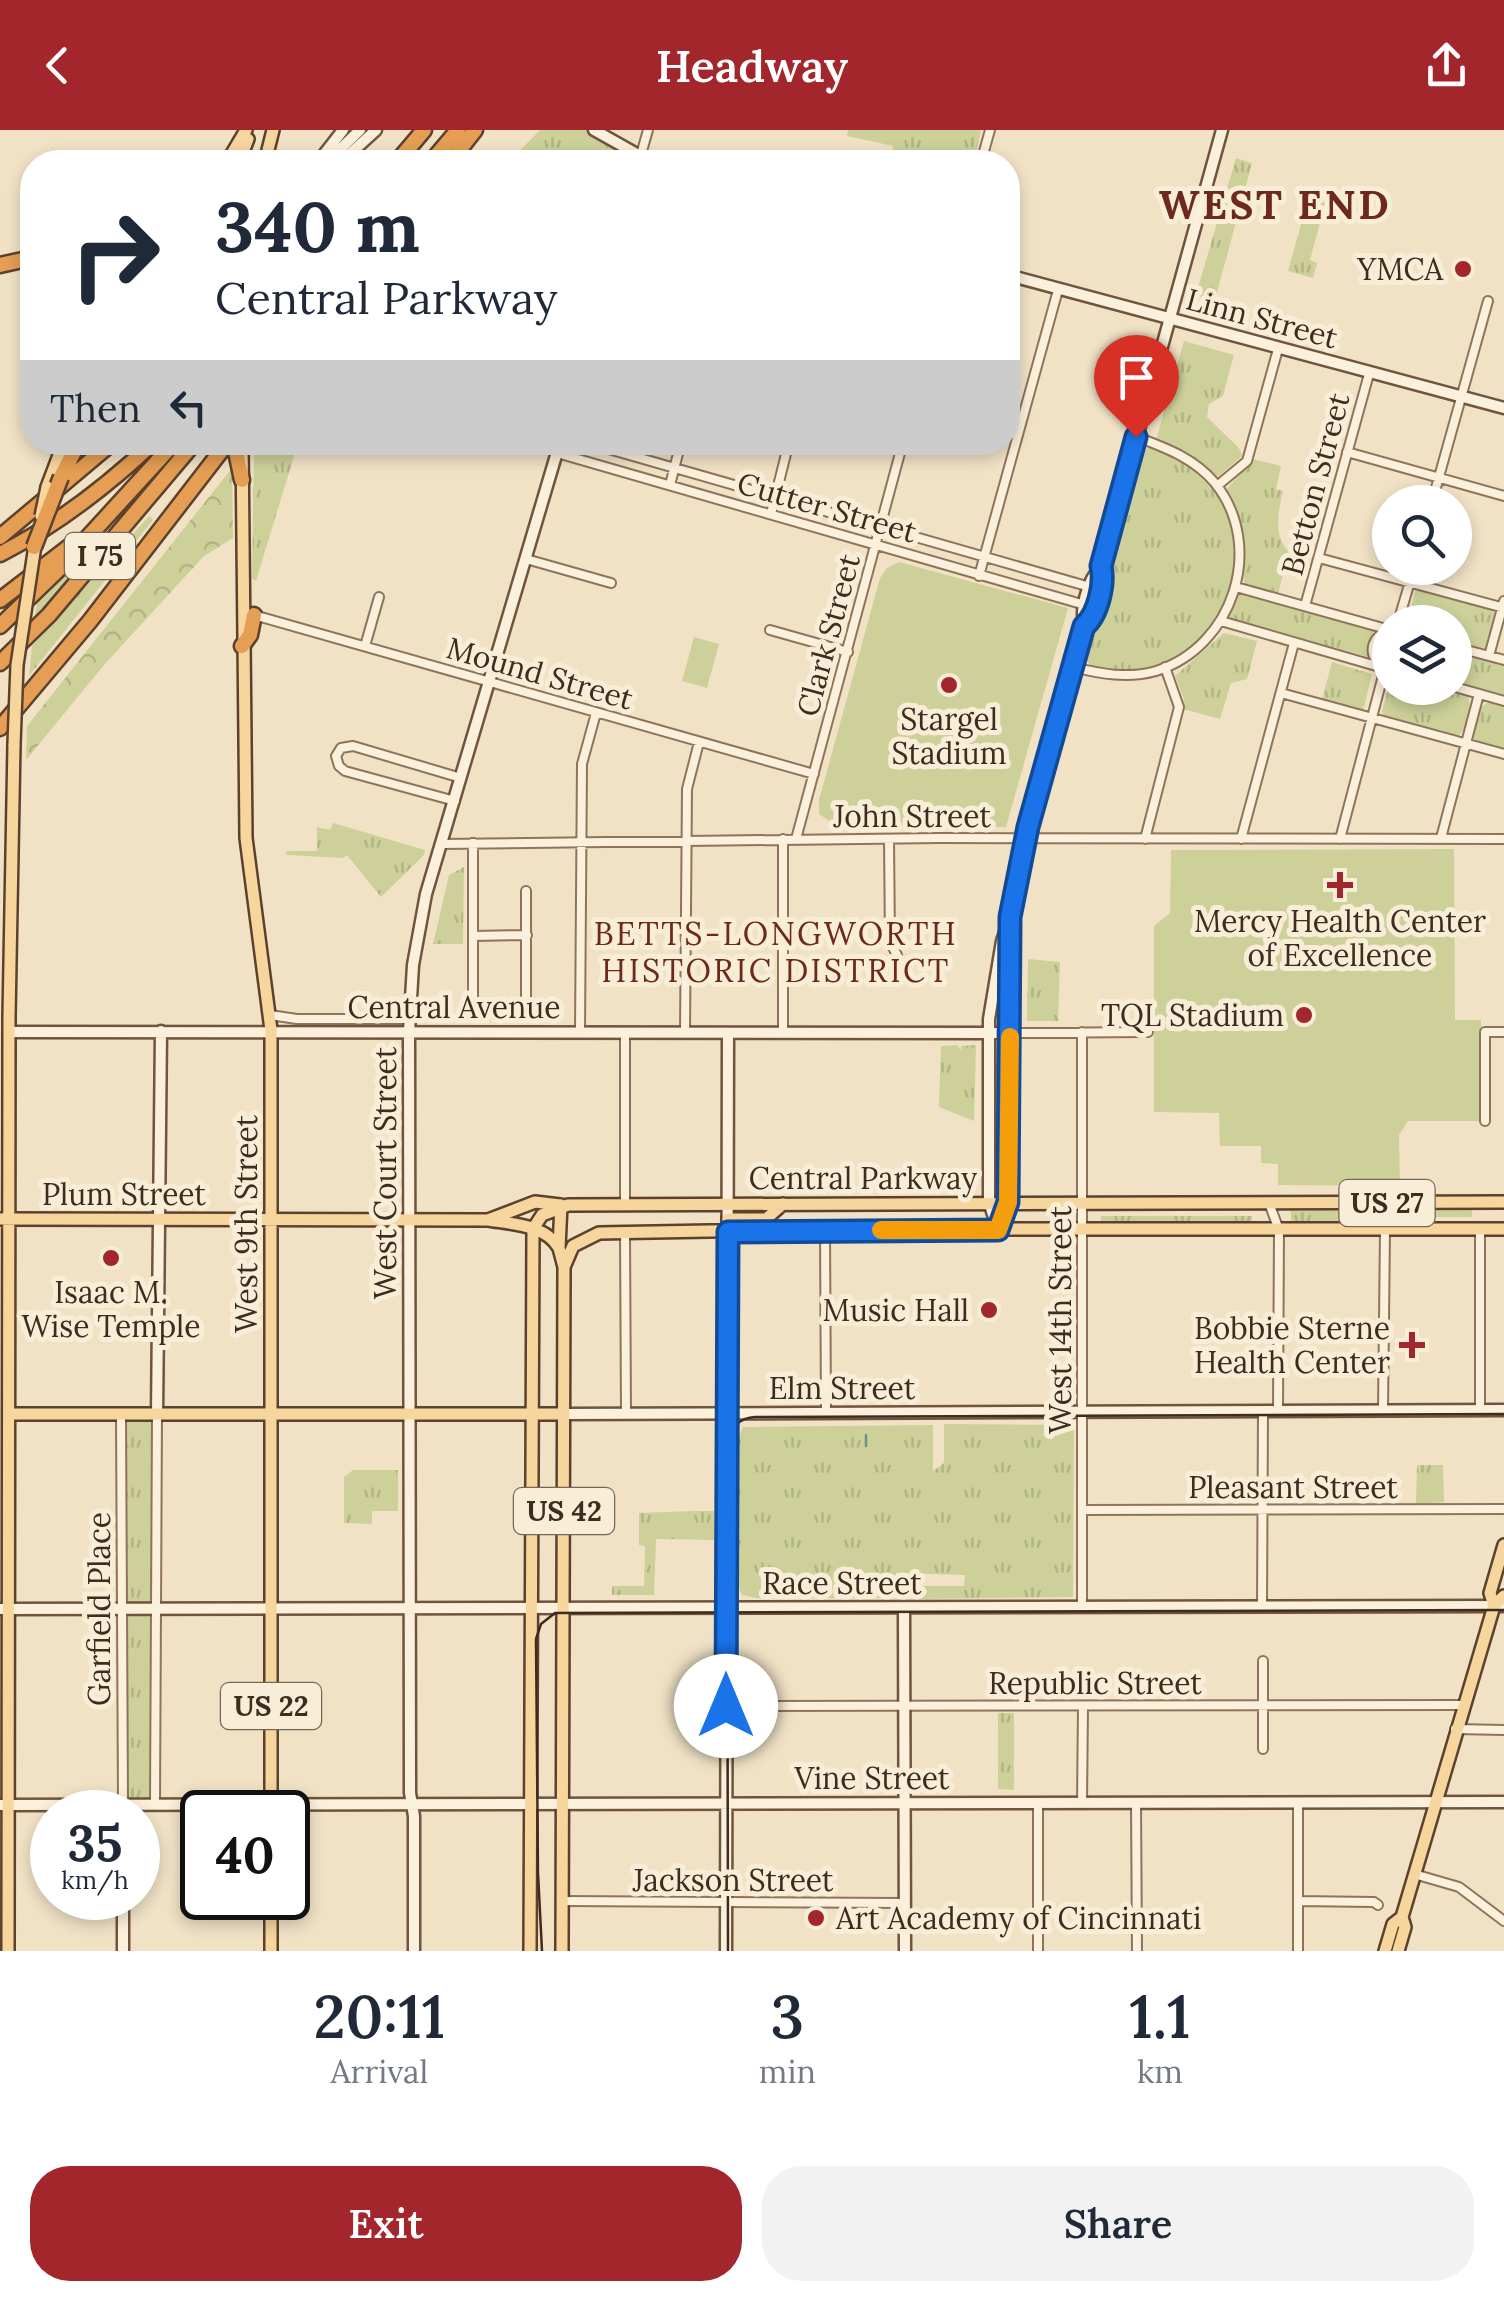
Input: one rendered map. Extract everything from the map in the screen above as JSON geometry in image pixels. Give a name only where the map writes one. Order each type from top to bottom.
[{"type":"highway","points":[[406,150],[424,130]]},
{"type":"highway","points":[[441,150],[458,130]]},
{"type":"highway","points":[[459,150],[475,130]]},
{"type":"highway","points":[[403,150],[411,144]]},
{"type":"highway","points":[[34,547],[72,455]]},
{"type":"highway","points":[[0,537],[97,455]]},
{"type":"highway","name":"I 75","points":[[0,554],[80,505],[140,455]]},
{"type":"highway","points":[[0,626],[57,571],[163,455]]},
{"type":"highway","name":"I 75","points":[[0,664],[49,615],[183,455]]},
{"type":"highway","points":[[0,728],[221,455]]},
{"type":"highway","points":[[235,455],[242,480]]},
{"type":"highway","points":[[0,600],[116,507]]},
{"type":"highway","points":[[242,646],[250,635],[254,616]]},
{"type":"highway","points":[[7,742],[33,691]]},
{"type":"main road","points":[[8,1951],[4,1805],[7,742],[34,547],[56,455]]},
{"type":"main road","name":"West 9th Street","points":[[242,455],[246,838],[271,1030],[271,1790]]},
{"type":"main road","name":"US 27","points":[[488,1220],[535,1202],[561,1205]]},
{"type":"main road","name":"Central Parkway","points":[[561,1205],[1504,1202]]},
{"type":"main road","points":[[728,1226],[766,1219],[783,1204]]},
{"type":"main road","points":[[533,1229],[542,1214],[561,1205],[560,1248]]},
{"type":"main road","name":"Plum Street","points":[[4,1219],[488,1220]]},
{"type":"main road","points":[[488,1220],[548,1234],[560,1248]]},
{"type":"main road","name":"Central Parkway","points":[[564,1267],[568,1252],[580,1240],[599,1234],[728,1226],[1082,1231],[1504,1229]]},
{"type":"main road","name":"US 42","points":[[530,1951],[533,1229]]},
{"type":"main road","name":"US 42","points":[[560,1248],[564,1267],[562,1951]]},
{"type":"main road","name":"Elm Street","points":[[4,1414],[564,1414]]},
{"type":"main road","points":[[1499,1606],[1490,1593],[1504,1544]]},
{"type":"main road","points":[[1398,1951],[1405,1928],[1402,1917],[1455,1730],[1504,1596]]},
{"type":"main road","points":[[1385,1951],[1392,1924],[1402,1917]]},
{"type":"main road","points":[[271,1920],[271,1951]]},
{"type":"street","points":[[327,150],[343,130]]},
{"type":"street","points":[[349,150],[376,130]]},
{"type":"street","points":[[594,130],[626,150]]},
{"type":"street","points":[[998,1230],[989,1202],[988,1033],[1002,941],[1084,626],[1084,605],[1093,574],[1101,566],[1222,130]]},
{"type":"street","name":"Linn Street","points":[[1020,279],[1504,408]]},
{"type":"street","points":[[1020,429],[1058,290]]},
{"type":"street","points":[[1437,485],[1488,301]]},
{"type":"street","points":[[1217,486],[1247,461],[1278,349]]},
{"type":"street","name":"Betton Street","points":[[1305,606],[1369,374]]},
{"type":"street","points":[[1073,667],[1119,675],[1143,674],[1166,667],[1201,645],[1221,621],[1236,587],[1239,542],[1217,486],[1181,455],[1136,437]]},
{"type":"street","points":[[1348,452],[1504,496]]},
{"type":"street","name":"West Court Street","points":[[414,1951],[410,1019],[419,927],[556,455]]},
{"type":"street","name":"Cutter Street","points":[[579,455],[1084,605]]},
{"type":"street","name":"Cutter Street","points":[[629,455],[1090,587]]},
{"type":"street","points":[[670,485],[678,455]]},
{"type":"street","points":[[771,514],[787,455]]},
{"type":"street","name":"Clark Street","points":[[796,839],[900,455]]},
{"type":"street","points":[[979,576],[1013,455]]},
{"type":"street","points":[[1319,558],[1372,572]]},
{"type":"street","points":[[526,559],[612,583]]},
{"type":"street","points":[[1084,626],[1092,620],[1104,577],[1101,566]]},
{"type":"street","points":[[1422,585],[1503,605],[1489,656]]},
{"type":"street","points":[[1236,587],[1372,625]]},
{"type":"street","points":[[365,646],[379,597]]},
{"type":"street","name":"Mound Street","points":[[254,616],[814,774]]},
{"type":"street","points":[[1221,621],[1372,665]]},
{"type":"street","points":[[770,630],[848,652]]},
{"type":"street","points":[[1241,839],[1294,643]]},
{"type":"street","points":[[1472,652],[1504,660]]},
{"type":"street","points":[[1145,840],[1179,707],[1166,667]]},
{"type":"street","points":[[1472,692],[1504,701]]},
{"type":"street","points":[[1281,693],[1504,754]]},
{"type":"street","points":[[1440,838],[1479,694]]},
{"type":"street","points":[[1340,839],[1376,705]]},
{"type":"street","points":[[580,1032],[582,764],[596,713]]},
{"type":"street","points":[[685,1032],[687,789],[699,742]]},
{"type":"street","points":[[454,801],[345,771],[338,766],[336,756],[341,748],[354,746],[462,778]]},
{"type":"street","points":[[889,838],[890,942],[896,955]]},
{"type":"street","name":"John Street","points":[[442,844],[889,838],[1504,839]]},
{"type":"street","points":[[782,839],[783,1033]]},
{"type":"street","points":[[473,843],[473,1005]]},
{"type":"street","points":[[526,891],[526,1003]]},
{"type":"street","points":[[998,1230],[1008,1202],[1010,917]]},
{"type":"street","points":[[473,936],[526,936]]},
{"type":"street","name":"Central Avenue","points":[[270,1015],[297,1019],[410,1019]]},
{"type":"street","name":"Central Avenue","points":[[4,1032],[1148,1032]]},
{"type":"street","points":[[158,1415],[160,1032]]},
{"type":"street","points":[[625,1032],[625,1205]]},
{"type":"street","name":"West 14th Street","points":[[1082,1032],[1082,1608]]},
{"type":"street","points":[[1484,1121],[1485,1032],[1504,1032]]},
{"type":"street","points":[[726,1951],[728,1033]]},
{"type":"street","points":[[1269,1203],[1279,1230],[1278,1411]]},
{"type":"street","points":[[1480,1229],[1480,1410]]},
{"type":"street","points":[[825,1230],[826,1413]]},
{"type":"street","points":[[1383,1410],[1385,1231]]},
{"type":"street","points":[[625,1233],[626,1414]]},
{"type":"street","name":"Elm Street","points":[[564,1414],[1504,1410]]},
{"type":"street","points":[[1262,1606],[1263,1412]]},
{"type":"street","name":"Garfield Place","points":[[120,1415],[123,1790]]},
{"type":"street","name":"Garfield Place","points":[[155,1790],[158,1415]]},
{"type":"street","name":"Pleasant Street","points":[[1083,1510],[1504,1509]]},
{"type":"street","name":"Race Street","points":[[4,1609],[1499,1606]]},
{"type":"street","points":[[904,1609],[904,1951]]},
{"type":"street","points":[[1262,1661],[1262,1749]]},
{"type":"street","name":"Republic Street","points":[[726,1706],[1463,1705]]},
{"type":"street","points":[[1082,1803],[1083,1706]]},
{"type":"street","points":[[1455,1730],[1504,1730]]},
{"type":"street","name":"Vine Street","points":[[310,1807],[1504,1802]]},
{"type":"street","points":[[1038,1803],[1038,1951]]},
{"type":"street","points":[[1136,1803],[1136,1951]]},
{"type":"street","points":[[1298,1803],[1298,1951]]},
{"type":"street","name":"Vine Street","points":[[4,1805],[30,1806]]},
{"type":"street","points":[[1414,1874],[1459,1887],[1504,1920]]},
{"type":"street","points":[[1298,1901],[1378,1905]]},
{"type":"street","name":"Jackson Street","points":[[562,1902],[904,1903]]},
{"type":"street","points":[[123,1920],[123,1951]]},
{"type":"green space","points":[[540,130],[594,130],[627,150],[521,150]]},
{"type":"green space","points":[[848,130],[981,130],[977,150],[892,150],[893,146],[847,136]]},
{"type":"green space","points":[[1236,158],[1252,163],[1212,311],[1197,291]]},
{"type":"green space","points":[[1310,192],[1327,197],[1310,260],[1317,263],[1313,278],[1288,271]]},
{"type":"green space","points":[[1184,341],[1234,355],[1223,396],[1209,404],[1207,417],[1239,448],[1242,456],[1219,476],[1156,440]]},
{"type":"green space","points":[[1148,448],[1167,453],[1191,468],[1223,504],[1235,540],[1234,576],[1222,610],[1200,638],[1169,659],[1133,670],[1091,667],[1087,661]]},
{"type":"green space","points":[[254,455],[294,455],[256,581],[252,578]]},
{"type":"green space","points":[[175,456],[34,622],[38,596]]},
{"type":"green space","points":[[1253,459],[1281,466],[1276,489],[1283,491],[1279,531],[1289,552],[1278,594],[1244,583],[1242,535],[1225,491]]},
{"type":"green space","points":[[232,468],[233,538],[204,556],[104,665],[26,760],[27,726]]},
{"type":"green space","points":[[149,516],[153,520],[29,676],[32,646]]},
{"type":"green space","name":"Stargel Stadium","points":[[899,562],[1068,608],[1006,827],[835,825],[819,814],[819,800],[880,578],[887,568]]},
{"type":"green space","points":[[1420,589],[1492,609],[1495,615],[1485,648],[1472,646],[1472,605],[1412,605],[1415,592]]},
{"type":"green space","points":[[1239,592],[1372,629],[1369,657],[1228,619]]},
{"type":"green space","points":[[1224,633],[1257,641],[1247,679],[1231,683],[1220,719],[1183,709],[1184,699],[1175,676]]},
{"type":"green space","points":[[694,637],[719,644],[707,688],[682,681]]},
{"type":"green space","points":[[1472,657],[1504,666],[1504,696],[1472,687]]},
{"type":"green space","points":[[1332,662],[1372,674],[1363,711],[1322,700]]},
{"type":"green space","points":[[1490,701],[1504,706],[1504,750],[1473,739],[1481,707]]},
{"type":"green space","points":[[1384,705],[1469,705],[1466,724],[1457,737],[1384,717]]},
{"type":"green space","points":[[333,823],[425,850],[424,855],[381,897],[347,855],[287,855],[286,851],[317,851],[317,827],[330,830]]},
{"type":"green space","name":"TQL Stadium","points":[[1454,849],[1455,1020],[1481,1020],[1481,1121],[1408,1121],[1399,1135],[1400,1186],[1278,1185],[1278,1164],[1261,1163],[1261,1146],[1220,1146],[1219,1113],[1154,1112],[1154,926],[1170,913],[1171,850]]},
{"type":"green space","points":[[464,867],[463,944],[433,944],[449,875]]},
{"type":"green space","points":[[1028,959],[1060,962],[1058,1021],[1027,1021]]},
{"type":"green space","points":[[957,1045],[961,1050],[961,1046],[976,1045],[974,1121],[939,1107],[941,1046]]},
{"type":"green space","points":[[1006,1050],[1006,1178],[995,1177],[995,1051]]},
{"type":"green space","points":[[1472,1210],[1472,1217],[1437,1217],[1409,1224],[1291,1224],[1291,1211]]},
{"type":"green space","points":[[1101,1216],[1252,1216],[1252,1221],[1100,1225]]},
{"type":"green space","points":[[121,1415],[157,1415],[155,1790],[123,1790]]},
{"type":"green space","points":[[944,1424],[1074,1425],[1073,1597],[917,1599],[915,1586],[964,1586],[965,1575],[896,1573],[896,1591],[890,1598],[742,1595],[736,1580],[736,1444],[743,1427],[933,1425],[933,1471],[944,1463]]},
{"type":"green space","points":[[1417,1465],[1443,1465],[1444,1502],[1416,1504]]},
{"type":"green space","points":[[353,1470],[398,1470],[398,1511],[372,1511],[372,1524],[344,1523],[344,1477]]},
{"type":"green space","points":[[714,1511],[714,1540],[656,1539],[654,1595],[612,1595],[612,1586],[644,1586],[645,1546],[639,1545],[639,1513]]},
{"type":"green space","points":[[998,1713],[1014,1713],[1014,1790],[998,1789]]},
{"type":"waterway","points":[[866,1435],[866,1446]]},
{"type":"tram line","points":[[728,1951],[727,1443],[739,1422],[755,1417],[1504,1414]]},
{"type":"tram line","points":[[542,1951],[536,1639],[541,1624],[555,1613],[1504,1610]]},
{"type":"slow traffic","points":[[881,1230],[998,1230],[1008,1202],[1010,1037]]},
{"type":"place","name":"YMCA","points":[[1463,269]]},
{"type":"place","name":"Stargel Stadium","points":[[949,685]]},
{"type":"place","name":"Mercy Health Center of Excellence","points":[[1340,885]]},
{"type":"place","name":"TQL Stadium","points":[[1304,1015]]},
{"type":"place","name":"Isaac M. Wise Temple","points":[[111,1258]]},
{"type":"place","name":"Music Hall","points":[[989,1310]]},
{"type":"place","name":"Bobbie Sterne Health Center","points":[[1412,1345]]},
{"type":"place","name":"Art Academy of Cincinnati","points":[[816,1918]]},
{"type":"district","name":"WEST END","points":[[1275,204]]},
{"type":"district","name":"BETTS-LONGWORTH HISTORIC DISTRICT","points":[[776,952]]},
{"type":"route","points":[[726,1706],[728,1232],[998,1230],[1008,1202],[1010,917],[1028,827],[1084,626],[1092,620],[1104,577],[1101,566],[1136,437]]}]
